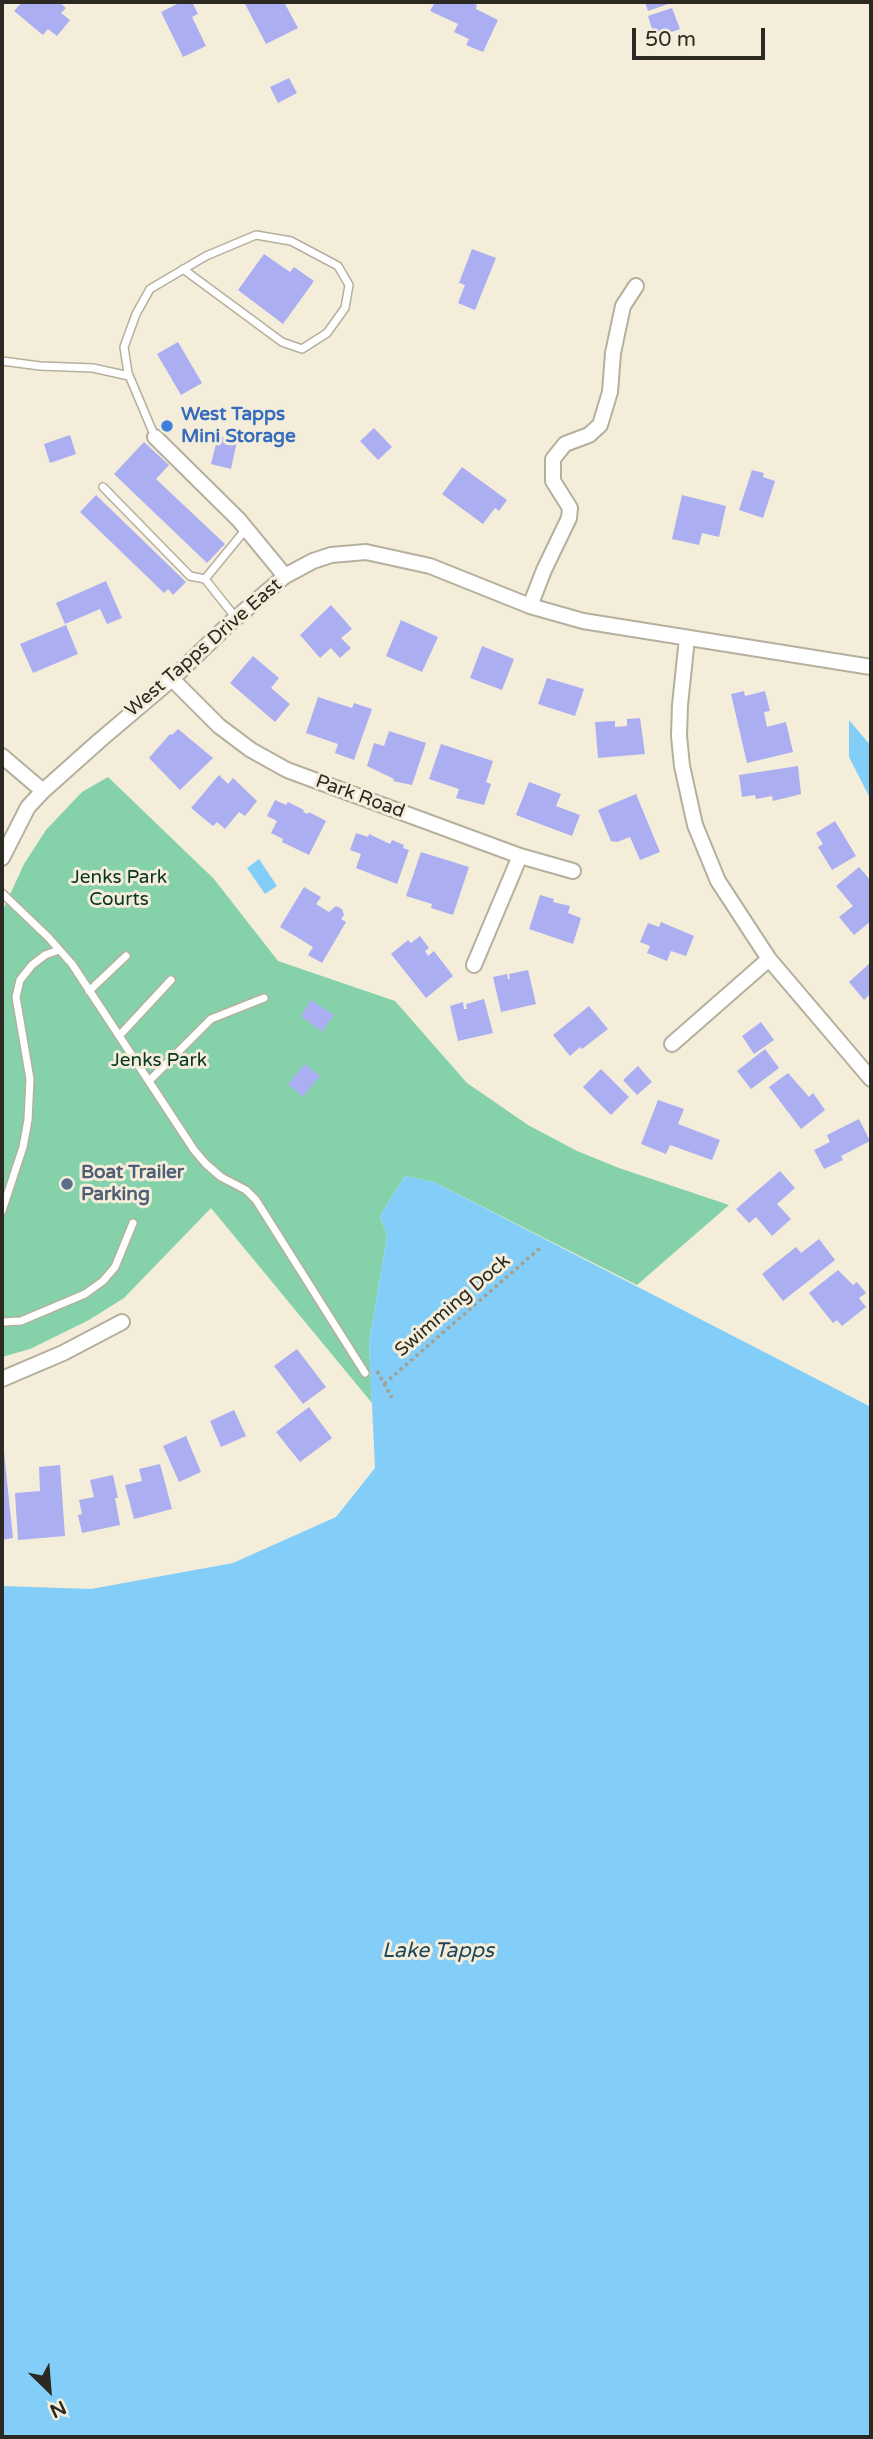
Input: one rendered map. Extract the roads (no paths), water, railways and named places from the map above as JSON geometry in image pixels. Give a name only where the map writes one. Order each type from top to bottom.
[{"type":"street","points":[[530,606],[569,517],[570,508],[566,498],[556,489],[553,481],[553,459],[565,444],[589,435],[600,425],[610,392],[613,353],[623,306],[636,286]]},
{"type":"street","points":[[155,437],[246,529],[285,576]]},
{"type":"street","name":"West Tapps Drive East","points":[[2,858],[28,807],[43,791],[285,576],[331,555],[366,552],[430,566],[530,606],[583,621],[871,667]]},
{"type":"street","points":[[687,638],[679,736],[682,766],[695,825],[718,881],[769,959],[871,1079]]},
{"type":"street","name":"Park Road","points":[[172,679],[219,726],[251,750],[287,770],[520,856],[573,871]]},
{"type":"street","points":[[2,756],[43,791]]},
{"type":"street","points":[[474,965],[520,856]]},
{"type":"street","points":[[672,1044],[769,959]]},
{"type":"street","points":[[2,1378],[63,1353],[122,1322]]},
{"type":"lane","points":[[155,437],[129,376],[124,347],[136,314],[150,289],[183,269],[206,256],[256,235],[291,240],[338,266],[349,285],[345,308],[327,333],[302,349],[282,342],[183,269]]},
{"type":"lane","points":[[2,361],[93,368],[129,376]]},
{"type":"lane","points":[[103,487],[190,576],[205,579],[236,618]]},
{"type":"lane","points":[[205,579],[246,529]]},
{"type":"lane","points":[[2,893],[72,964],[205,1164],[221,1177],[246,1190],[256,1200],[365,1373]]},
{"type":"lane","points":[[2,1211],[23,1147],[28,1120],[30,1079],[16,997],[20,980],[32,965],[45,955],[59,950]]},
{"type":"lane","points":[[89,991],[126,956]]},
{"type":"lane","points":[[119,1037],[171,981]]},
{"type":"lane","points":[[149,1081],[211,1019],[264,998]]},
{"type":"lane","points":[[2,1322],[22,1321],[85,1294],[103,1281],[119,1259],[133,1223]]},
{"type":"water","points":[[849,720],[871,746],[871,800],[849,757]]},
{"type":"water","points":[[259,859],[277,886],[265,894],[247,868]]},
{"type":"water","name":"Lake Tapps","points":[[405,1176],[434,1182],[871,1407],[871,2437],[2,2437],[2,1586],[91,1589],[233,1563],[336,1517],[375,1468],[369,1343],[387,1236],[380,1216]]},
{"type":"place","name":"West Tapps Mini Storage","points":[[167,426]]},
{"type":"place","name":"Boat Trailer Parking","points":[[67,1184]]},
{"type":"park label","name":"Jenks Park Courts","points":[[119,889]]},
{"type":"park label","name":"Jenks Park","points":[[159,1061]]}]
